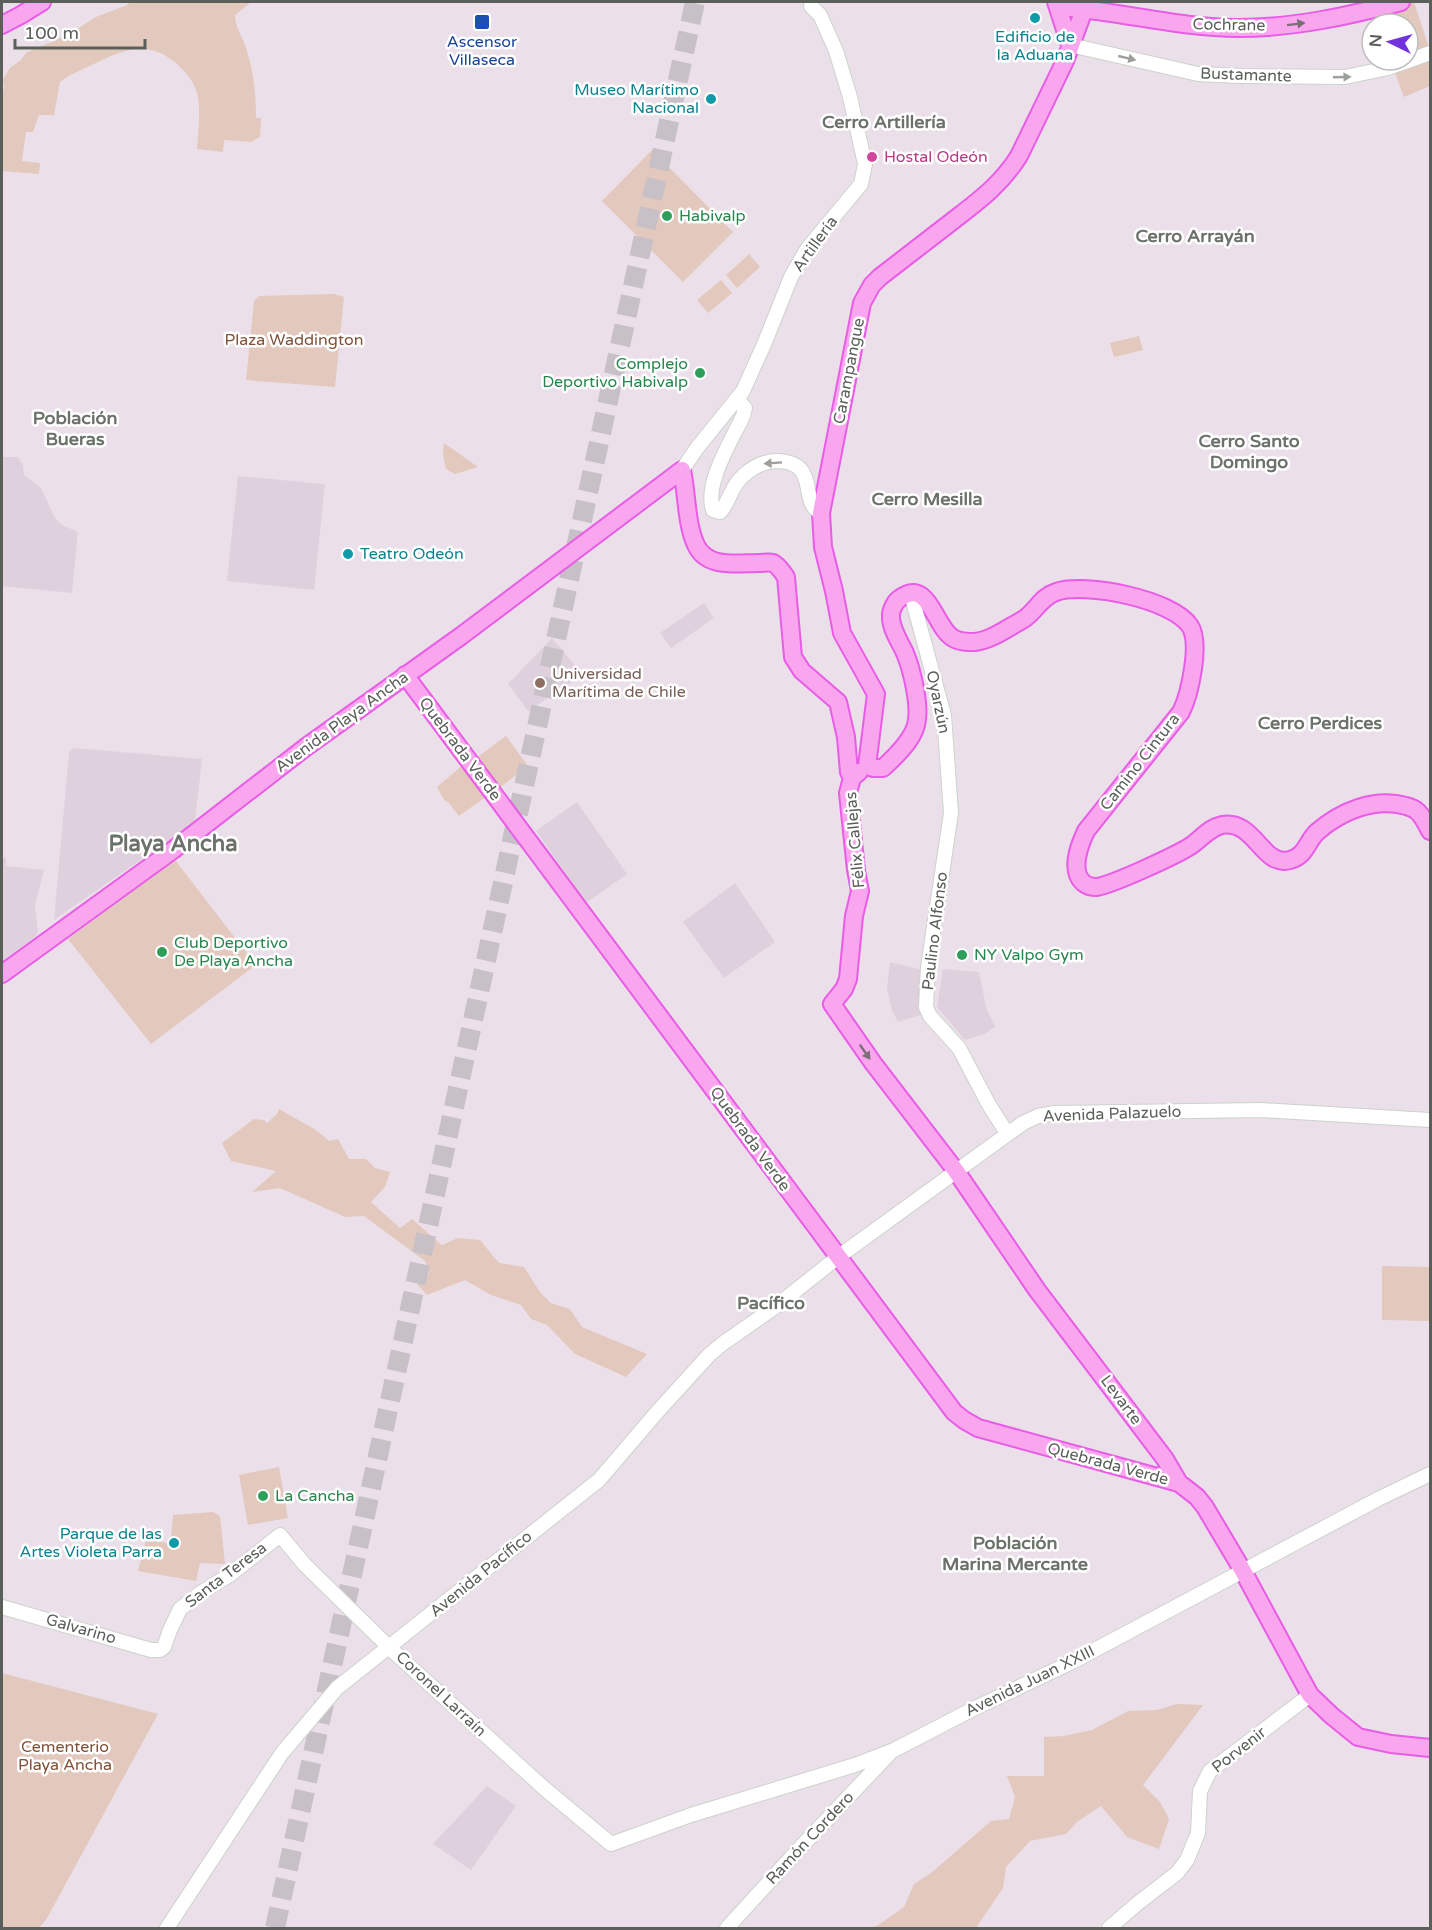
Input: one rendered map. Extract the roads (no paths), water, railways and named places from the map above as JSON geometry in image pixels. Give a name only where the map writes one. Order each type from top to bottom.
[{"type":"main road","points":[[2,25],[42,2]]},
{"type":"main road","points":[[1056,2],[1070,45]]},
{"type":"main road","name":"Cochrane","points":[[1056,2],[1063,6],[1085,5],[1190,25],[1237,28],[1323,21],[1401,2]]},
{"type":"main road","name":"Carampangue","points":[[867,766],[876,694],[842,633],[823,547],[821,513],[845,396],[858,316],[865,295],[880,277],[1000,183],[1019,156],[1053,86],[1085,5]]},
{"type":"main road","name":"Avenida Playa Ancha","points":[[2,974],[173,850],[306,747],[465,634],[682,471]]},
{"type":"main road","name":"Félix Callejas","points":[[682,471],[692,536],[697,548],[713,561],[725,564],[772,563],[780,568],[786,577],[793,657],[802,671],[838,702],[846,737],[849,772],[852,778],[848,793],[859,898],[854,916],[848,979],[832,1004]]},
{"type":"main road","name":"Camino Cintura","points":[[911,594],[922,596],[928,601],[944,630],[953,638],[963,641],[986,640],[1030,615],[1045,597],[1072,588],[1130,596],[1161,606],[1181,617],[1190,626],[1194,645],[1193,673],[1185,705],[1086,831],[1079,845],[1077,871],[1080,879],[1086,885],[1099,886],[1125,876],[1191,846],[1210,830],[1225,825],[1236,825],[1246,831],[1274,858],[1284,862],[1296,859],[1303,854],[1316,833],[1343,814],[1366,806],[1386,803],[1417,810],[1431,831]]},
{"type":"main road","points":[[852,778],[867,766],[883,768],[905,744],[916,725],[915,692],[906,656],[892,624],[891,613],[894,604],[899,599],[911,594]]},
{"type":"main road","name":"Quebrada Verde","points":[[405,675],[949,1407],[964,1420],[986,1430],[1179,1483]]},
{"type":"main road","name":"Levarte","points":[[832,1004],[873,1063],[956,1171],[1037,1290],[1165,1460],[1179,1483],[1197,1497],[1205,1507],[1243,1571],[1310,1695],[1358,1737],[1390,1744],[1431,1748]]},
{"type":"street","name":"Artillería","points":[[682,471],[747,384],[790,277],[807,249],[861,184],[865,164],[850,97],[831,38],[820,15],[811,6]]},
{"type":"street","name":"Bustamante","points":[[1070,45],[1198,74],[1345,77],[1388,68],[1431,53]]},
{"type":"street","points":[[736,399],[745,408],[717,469],[711,499],[712,510],[720,512],[733,487],[744,475],[764,463],[774,461],[791,462],[800,468],[806,480],[813,507],[821,513]]},
{"type":"street","name":"Oyarzún","points":[[911,594],[944,715],[951,813]]},
{"type":"street","name":"Paulino Alfonso","points":[[951,813],[928,967],[926,1007],[930,1016],[959,1048],[989,1105],[1007,1133]]},
{"type":"street","name":"Avenida Palazuelo","points":[[838,1257],[1007,1133],[1030,1119],[1054,1113],[1261,1110],[1431,1120]]},
{"type":"street","name":"Avenida Pacífico","points":[[167,1929],[287,1746],[337,1688],[599,1480],[709,1355],[838,1257]]},
{"type":"street","name":"Avenida Juan XXIII","points":[[611,1844],[691,1815],[894,1750],[972,1709],[1072,1662],[1378,1499],[1431,1474]]},
{"type":"street","name":"Coronel Larraín","points":[[280,1535],[305,1565],[394,1652],[520,1766],[611,1844]]},
{"type":"street","name":"Santa Teresa","points":[[160,1650],[167,1641],[180,1609],[231,1574],[280,1535]]},
{"type":"street","name":"Galvarino","points":[[2,1607],[151,1650],[160,1650]]},
{"type":"street","name":"Porvenir","points":[[1109,1929],[1137,1903],[1177,1873],[1187,1860],[1198,1833],[1200,1791],[1210,1771],[1310,1695]]},
{"type":"street","name":"Ramón Cordero","points":[[727,1929],[894,1750]]},
{"type":"tunnel","points":[[275,1928],[695,2]]},
{"type":"place","name":"Edificio de la Aduana","points":[[1035,18]]},
{"type":"place","name":"Ascensor Villaseca","points":[[482,22]]},
{"type":"place","name":"Museo Marítimo Nacional","points":[[711,99]]},
{"type":"place","name":"Hostal Odeón","points":[[872,157]]},
{"type":"place","name":"Habivalp","points":[[667,216]]},
{"type":"place","name":"Complejo Deportivo Habivalp","points":[[700,373]]},
{"type":"place","name":"Teatro Odeón","points":[[348,554]]},
{"type":"place","name":"Universidad Marítima de Chile","points":[[540,683]]},
{"type":"place","name":"Club Deportivo De Playa Ancha","points":[[162,952]]},
{"type":"place","name":"NY Valpo Gym","points":[[962,955]]},
{"type":"place","name":"La Cancha","points":[[263,1496]]},
{"type":"place","name":"Parque de las Artes Violeta Parra","points":[[174,1543]]},
{"type":"district","name":"Cerro Artillería","points":[[884,122]]},
{"type":"district","name":"Cerro Arrayán","points":[[1195,236]]},
{"type":"district","name":"Población Bueras","points":[[75,428]]},
{"type":"district","name":"Cerro Santo Domingo","points":[[1249,451]]},
{"type":"district","name":"Cerro Mesilla","points":[[927,499]]},
{"type":"district","name":"Cerro Perdices","points":[[1320,723]]},
{"type":"district","name":"Playa Ancha","points":[[173,844]]},
{"type":"district","name":"Pacífico","points":[[771,1303]]},
{"type":"district","name":"Población Marina Mercante","points":[[1015,1553]]},
{"type":"park label","name":"Plaza Waddington","points":[[294,340]]},
{"type":"park label","name":"Cementerio Playa Ancha","points":[[65,1756]]}]
